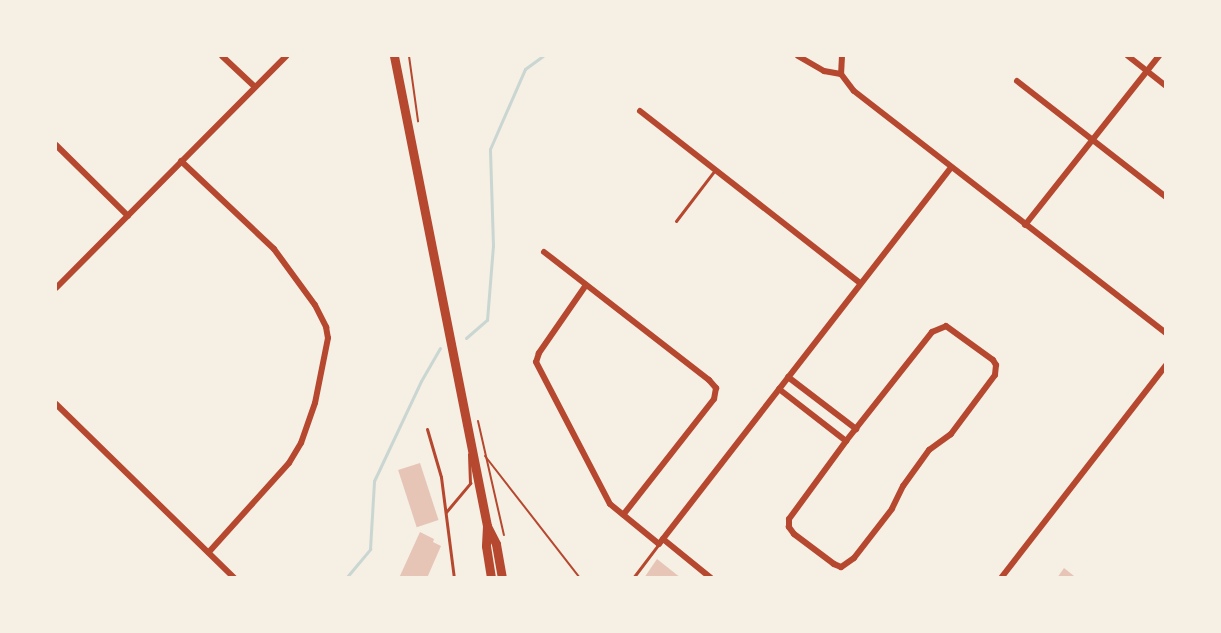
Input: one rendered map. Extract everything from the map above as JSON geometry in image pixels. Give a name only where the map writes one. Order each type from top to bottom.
[{"type":"highway","points":[[394,56],[487,526],[486,546],[491,578]]},
{"type":"highway","points":[[487,526],[496,544],[502,578]]},
{"type":"street","points":[[222,56],[255,87]]},
{"type":"street","points":[[56,288],[286,56]]},
{"type":"street","points":[[798,56],[824,71],[841,74]]},
{"type":"street","points":[[842,56],[841,74],[854,91],[1166,333]]},
{"type":"street","points":[[1128,56],[1166,86]]},
{"type":"street","points":[[1025,225],[1159,56]]},
{"type":"street","points":[[1017,81],[1166,197]]},
{"type":"street","points":[[640,111],[860,283]]},
{"type":"street","points":[[56,145],[128,216]]},
{"type":"street","points":[[181,161],[254,229],[288,266],[322,316],[327,338],[315,403],[301,443],[289,463],[209,552]]},
{"type":"street","points":[[661,541],[951,168]]},
{"type":"street","points":[[544,252],[709,380],[716,388],[714,399],[623,515]]},
{"type":"street","points":[[586,285],[539,353],[536,362],[608,502],[711,578]]},
{"type":"street","points":[[946,326],[951,328],[996,365],[994,375],[951,434],[929,450],[903,486],[892,509],[854,558],[841,567],[794,534],[789,523],[791,516],[856,429],[936,329],[946,326]]},
{"type":"street","points":[[1001,578],[1166,365]]},
{"type":"street","points":[[788,377],[856,429]]},
{"type":"street","points":[[779,389],[846,441]]},
{"type":"street","points":[[56,404],[234,578]]},
{"type":"lane","points":[[676,221],[715,170]]},
{"type":"lane","points":[[446,512],[470,483],[467,422]]},
{"type":"lane","points":[[427,429],[438,465],[454,578]]},
{"type":"lane","points":[[633,578],[661,541]]},
{"type":"path","points":[[409,56],[419,128]]},
{"type":"path","points":[[435,56],[465,56]]},
{"type":"path","points":[[476,414],[505,540]]},
{"type":"path","points":[[486,456],[580,578]]},
{"type":"building","points":[[420,463],[439,520],[417,527],[398,470]]},
{"type":"building","points":[[420,532],[434,539],[433,542],[441,546],[427,578],[399,578]]},
{"type":"building","points":[[657,559],[681,578],[644,578]]},
{"type":"building","points":[[1064,568],[1074,576],[1073,578],[1057,578]]},
{"type":"waterway","points":[[466,338],[487,320],[493,246],[490,149],[525,69],[543,56]]},
{"type":"waterway","points":[[346,578],[370,549],[374,481],[421,381],[440,348]]}]
